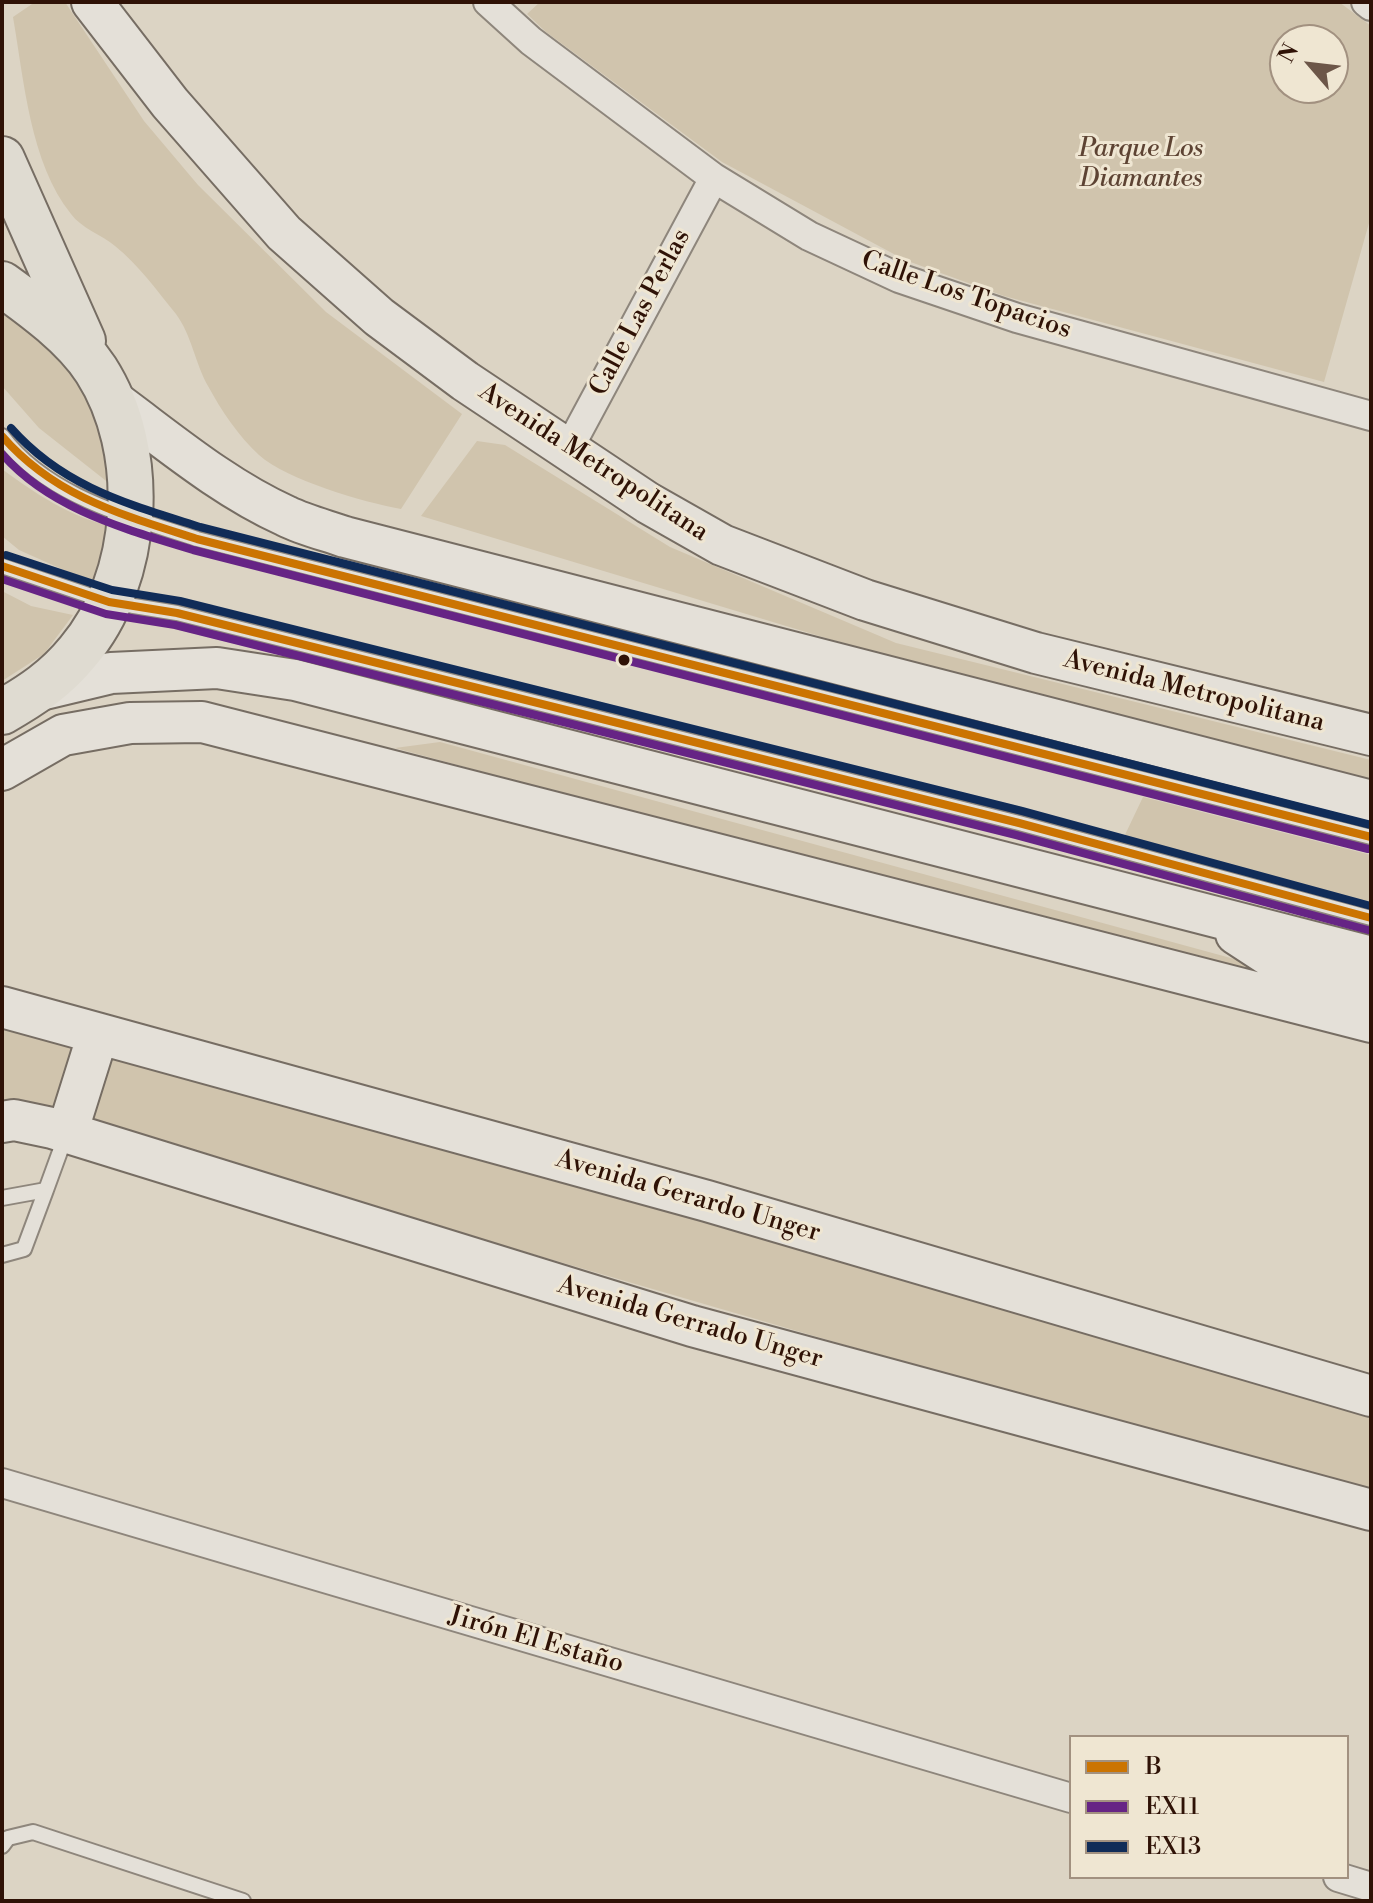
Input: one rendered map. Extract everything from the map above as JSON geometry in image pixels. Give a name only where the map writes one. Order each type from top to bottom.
[{"type":"main road","name":"Avenida Metropolitana","points":[[92,2],[170,103],[284,233],[379,317],[465,381],[648,503],[722,545],[865,600],[1036,653],[1371,735]]},
{"type":"main road","points":[[2,159],[103,384],[128,456],[131,516],[124,561],[109,602],[80,651],[40,690],[2,712]]},
{"type":"main road","points":[[2,284],[48,317],[103,384],[214,475],[287,517],[345,537],[1371,801]]},
{"type":"main road","points":[[40,690],[111,673],[217,668],[295,680],[1371,957]]},
{"type":"main road","points":[[2,770],[63,735],[130,723],[202,722],[1371,1022]]},
{"type":"main road","points":[[1209,916],[1285,966],[1371,991]]},
{"type":"main road","name":"Avenida Gerardo Unger","points":[[2,1007],[707,1201],[1371,1396]]},
{"type":"main road","points":[[67,1133],[98,1034]]},
{"type":"main road","name":"Avenida Gerrado Unger","points":[[6,1119],[67,1133],[692,1326],[1371,1510]]},
{"type":"street","name":"Calle Los Topacios","points":[[491,3],[531,41],[714,178],[809,236],[899,278],[1017,318],[1371,416]]},
{"type":"street","name":"Calle Las Perlas","points":[[569,448],[714,178]]},
{"type":"street","name":"Jirón El Estaño","points":[[2,1483],[1069,1797]]},
{"type":"street","points":[[1345,1879],[1371,1887]]},
{"type":"lane","points":[[2,436],[11,449],[36,471],[60,486],[96,504],[197,539],[1371,837]]},
{"type":"lane","points":[[2,566],[109,602],[177,613],[958,807],[1371,918]]},
{"type":"lane","points":[[2,1255],[24,1249],[67,1133]]},
{"type":"lane","points":[[2,1198],[46,1190]]},
{"type":"lane","points":[[2,1846],[8,1838],[33,1832],[243,1901]]},
{"type":"green space","points":[[35,2],[65,2],[144,121],[198,185],[326,312],[462,414],[401,509],[306,481],[259,455],[238,432],[213,395],[176,314],[123,253],[71,214],[46,171],[25,94],[13,17]]},
{"type":"green space","name":"Parque Los Diamantes","points":[[540,2],[1339,2],[1371,26],[1371,216],[1324,382],[1004,296],[905,260],[722,162],[546,32],[527,14]]},
{"type":"green space","points":[[2,309],[20,317],[73,368],[105,435],[110,484],[39,428],[2,386]]},
{"type":"green space","points":[[477,441],[505,445],[670,547],[896,643],[1371,760],[1371,781],[889,657],[421,516]]},
{"type":"green space","points":[[2,469],[53,503],[110,526],[105,554],[93,583],[19,550],[2,536]]},
{"type":"green space","points":[[2,591],[31,606],[73,615],[44,654],[2,681]]},
{"type":"green space","points":[[440,742],[1260,966],[1262,984],[395,748]]},
{"type":"green space","points":[[1143,797],[1371,855],[1371,904],[1123,839]]},
{"type":"green space","points":[[2,1019],[1371,1415],[1371,1498],[34,1109],[2,1106]]},
{"type":"transit line","name":"EX13","points":[[11,428],[52,465],[75,479],[122,501],[200,527],[1371,825]]},
{"type":"transit line","name":"B","points":[[2,436],[23,457],[67,489],[117,512],[197,539],[1371,837]]},
{"type":"transit line","name":"EX11","points":[[2,454],[43,490],[66,503],[116,525],[193,550],[1368,849]]},
{"type":"transit line","name":"EX13","points":[[6,555],[112,590],[180,601],[1022,811],[1371,906]]},
{"type":"transit line","name":"B","points":[[2,566],[109,602],[177,613],[1019,823],[1371,918]]},
{"type":"transit line","name":"EX11","points":[[2,579],[106,614],[175,625],[1016,835],[1368,930]]}]
